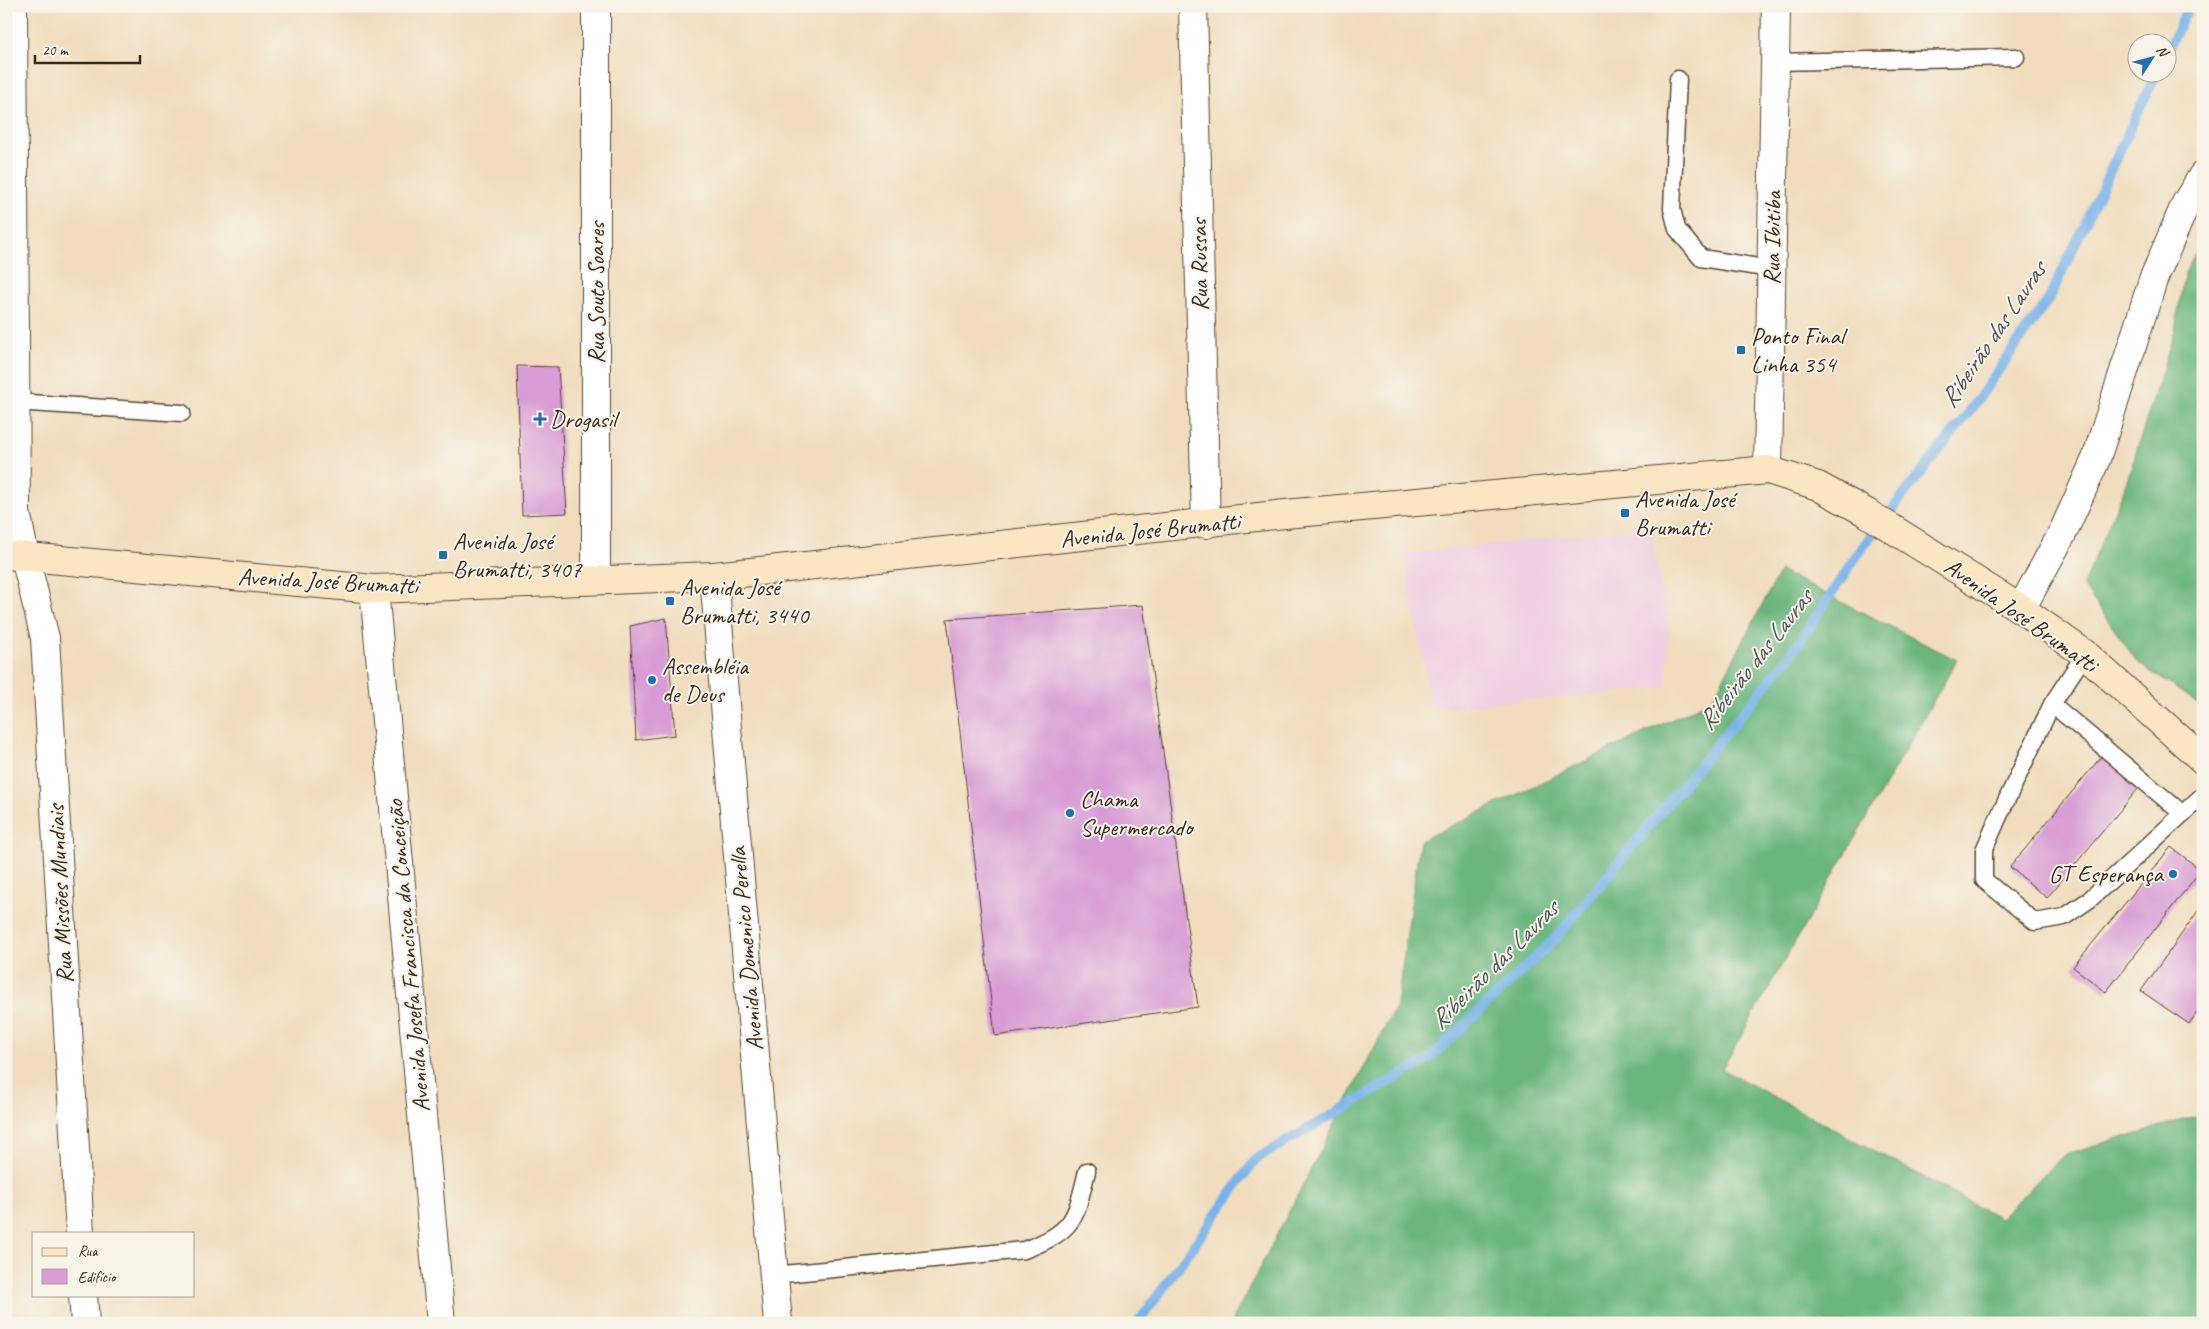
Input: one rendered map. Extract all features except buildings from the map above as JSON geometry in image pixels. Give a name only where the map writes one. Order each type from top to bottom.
[{"type":"main road","name":"Avenida José Brumatti","points":[[16,556],[374,589],[714,576],[1294,513],[1768,470],[1826,490],[1867,513],[2021,609],[2084,654],[2203,760]]},
{"type":"street","name":"Rua Missões Mundiais","points":[[13,6],[16,556],[45,638],[80,1232]]},
{"type":"street","name":"Rua Souto Soares","points":[[596,6],[596,580]]},
{"type":"street","name":"Rua Russas","points":[[1193,6],[1206,524]]},
{"type":"street","name":"Rua Ibitiba","points":[[1768,470],[1776,6]]},
{"type":"street","points":[[2021,609],[2062,534],[2096,459],[2153,280],[2186,203],[2203,174]]},
{"type":"street","name":"Avenida Domenico Perella","points":[[714,576],[778,1323]]},
{"type":"street","name":"Avenida Josefa Francisca da Conceição","points":[[374,589],[441,1323]]},
{"type":"street","points":[[83,1296],[85,1323]]},
{"type":"lane","points":[[1775,62],[2016,57]]},
{"type":"lane","points":[[1678,79],[1672,209],[1677,229],[1701,258],[1771,269]]},
{"type":"lane","points":[[15,402],[182,413]]},
{"type":"lane","points":[[2084,654],[2052,704],[1984,850],[1984,880],[2035,922],[2064,917],[2089,900],[2203,796]]},
{"type":"lane","points":[[2052,704],[2183,814]]},
{"type":"lane","points":[[774,1275],[1024,1250],[1051,1240],[1072,1222],[1081,1199],[1088,1171]]},
{"type":"shaded area","points":[[1650,527],[1669,630],[1666,688],[1432,709],[1403,554]]},
{"type":"green space","points":[[2203,237],[2203,707],[2138,663],[2083,585],[2125,487],[2175,330],[2184,275]]},
{"type":"green space","points":[[1780,571],[1957,660],[1722,1069],[2000,1218],[2065,1154],[2203,1114],[2203,1323],[1231,1323],[1397,1004],[1420,841],[1712,700]]},
{"type":"waterway","name":"Ribeirão das Lavras","points":[[2176,33],[2189,6]]},
{"type":"waterway","name":"Ribeirão das Lavras","points":[[1138,1323],[1256,1159],[1429,1059],[1555,939],[1790,656],[1864,545],[1967,415],[2050,297],[2152,82]]},
{"type":"place","name":"Ponto Final Linha 354","points":[[1741,350]]},
{"type":"place","name":"Drogasil","points":[[540,419]]},
{"type":"place","name":"Avenida José Brumatti","points":[[1625,513]]},
{"type":"place","name":"Avenida José Brumatti, 3407","points":[[443,555]]},
{"type":"place","name":"Avenida José Brumatti, 3440","points":[[670,601]]},
{"type":"place","name":"Assembléia de Deus","points":[[652,680]]},
{"type":"place","name":"Chama Supermercado","points":[[1070,813]]},
{"type":"place","name":"GT Esperança","points":[[2173,874]]}]
